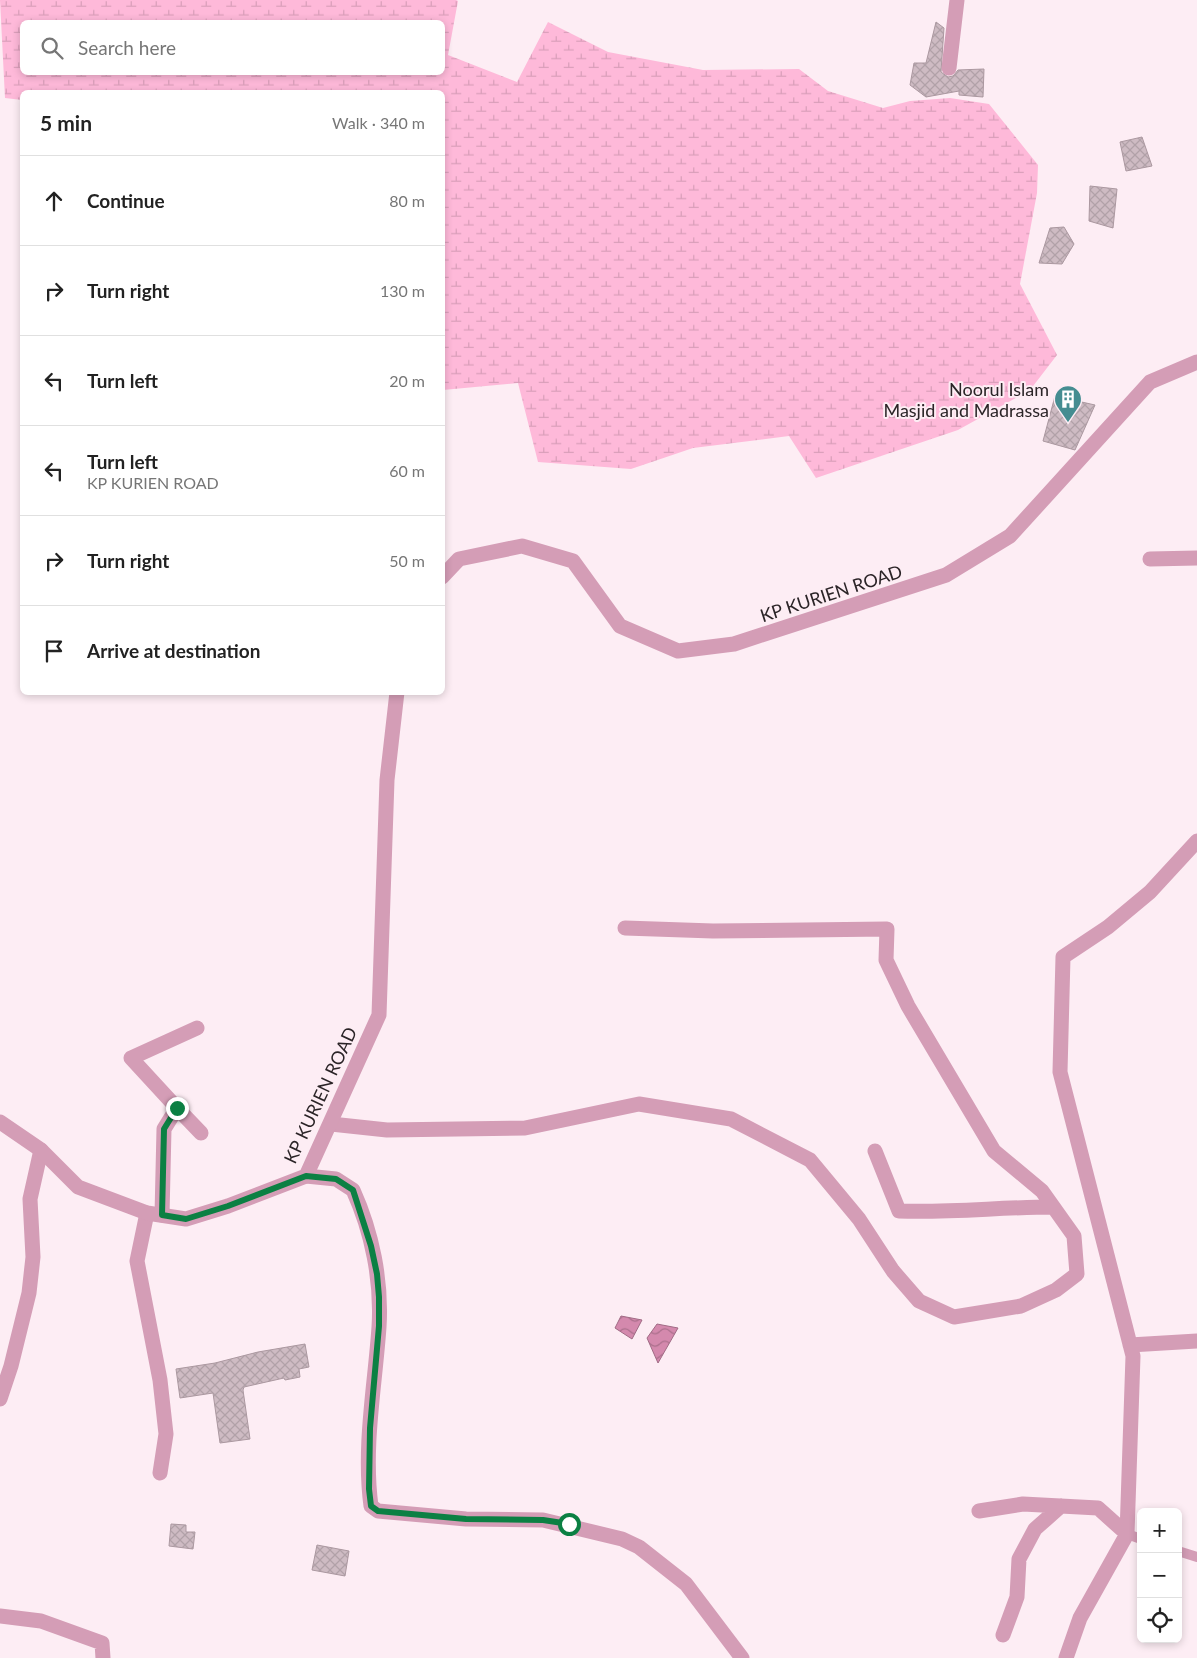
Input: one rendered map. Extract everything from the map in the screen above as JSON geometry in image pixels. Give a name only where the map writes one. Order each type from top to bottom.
[{"type":"street","points":[[949,68],[957,0]]},
{"type":"street","name":"KP KURIEN ROAD","points":[[445,574],[459,559],[522,546],[573,561],[620,626],[678,650],[734,644],[946,574],[1002,541],[1010,536],[1150,382],[1197,362]]},
{"type":"street","points":[[1150,559],[1197,558]]},
{"type":"street","name":"KP KURIEN ROAD","points":[[0,1122],[41,1150],[78,1188],[154,1214],[186,1219],[228,1206],[306,1176],[379,1015],[387,780],[397,695]]},
{"type":"street","points":[[1066,1658],[1080,1618],[1134,1537],[1133,1356],[1060,1072],[1062,957],[1108,927],[1150,892],[1197,841]]},
{"type":"street","points":[[331,1124],[387,1130],[525,1128],[639,1104],[731,1119],[810,1160],[858,1219],[893,1270],[920,1301],[954,1317],[1021,1306],[1056,1290],[1077,1274],[1074,1236],[1042,1191],[994,1152],[908,1006],[886,960],[887,929],[713,931],[625,928]]},
{"type":"street","points":[[197,1028],[131,1058],[201,1134]]},
{"type":"street","points":[[160,1473],[166,1434],[160,1380],[137,1261],[154,1214],[164,1129],[177,1108]]},
{"type":"street","points":[[0,1399],[11,1366],[29,1293],[34,1257],[30,1199],[41,1150]]},
{"type":"street","points":[[875,1151],[899,1211],[932,1212],[1004,1207],[1053,1207]]},
{"type":"street","points":[[306,1176],[336,1179],[353,1190],[377,1274],[379,1326],[370,1428],[369,1489],[371,1506],[378,1511],[452,1518],[543,1520],[622,1539],[639,1546],[686,1584],[742,1658]]},
{"type":"street","points":[[1130,1345],[1197,1341]]},
{"type":"street","points":[[978,1510],[1022,1504],[1098,1508],[1134,1537]]},
{"type":"street","points":[[1003,1635],[1017,1597],[1019,1559],[1035,1529],[1061,1506]]},
{"type":"street","points":[[0,1616],[41,1621],[102,1643],[102,1658]]},
{"type":"lane","points":[[1182,1552],[1197,1557]]},
{"type":"green space","points":[[0,0],[456,0],[458,1],[448,55],[517,82],[548,22],[608,52],[703,70],[799,69],[828,91],[883,108],[910,101],[950,98],[989,104],[1038,165],[1037,193],[1020,284],[1057,355],[1030,390],[958,430],[816,478],[789,436],[693,448],[631,469],[538,462],[518,383],[445,390],[445,90],[20,90],[20,100],[5,98]]},
{"type":"water","points":[[621,1316],[642,1320],[632,1339],[615,1328]]},
{"type":"water","points":[[657,1324],[678,1328],[658,1363],[647,1338]]},
{"type":"building","points":[[936,22],[944,28],[941,72],[948,77],[953,76],[958,70],[984,69],[983,97],[959,95],[959,91],[926,97],[910,85],[914,63],[926,63]]},
{"type":"building","points":[[1142,137],[1152,166],[1126,171],[1120,142]]},
{"type":"building","points":[[1090,186],[1117,189],[1113,228],[1089,221]]},
{"type":"building","points":[[1064,227],[1074,244],[1062,264],[1039,263],[1050,228]]},
{"type":"building","name":"Noorul Islam Masjid and Madrassa","points":[[1055,396],[1095,405],[1075,450],[1043,441]]},
{"type":"building","points":[[305,1344],[309,1367],[299,1369],[300,1377],[285,1380],[284,1378],[244,1387],[250,1439],[220,1443],[213,1393],[180,1398],[176,1369],[215,1363],[258,1352]]},
{"type":"building","points":[[171,1524],[186,1525],[186,1532],[195,1532],[193,1549],[169,1546]]},
{"type":"building","points":[[317,1545],[349,1551],[345,1576],[312,1570]]},
{"type":"place","name":"Noorul Islam Masjid and Madrassa","points":[[1068,423]]},
{"type":"route","points":[[177,1108],[164,1129],[161,1169],[162,1215],[186,1219],[228,1206],[306,1176],[336,1179],[353,1190],[371,1246],[377,1274],[379,1297],[379,1326],[370,1428],[369,1489],[371,1506],[378,1511],[452,1518],[543,1520],[569,1524]]}]
